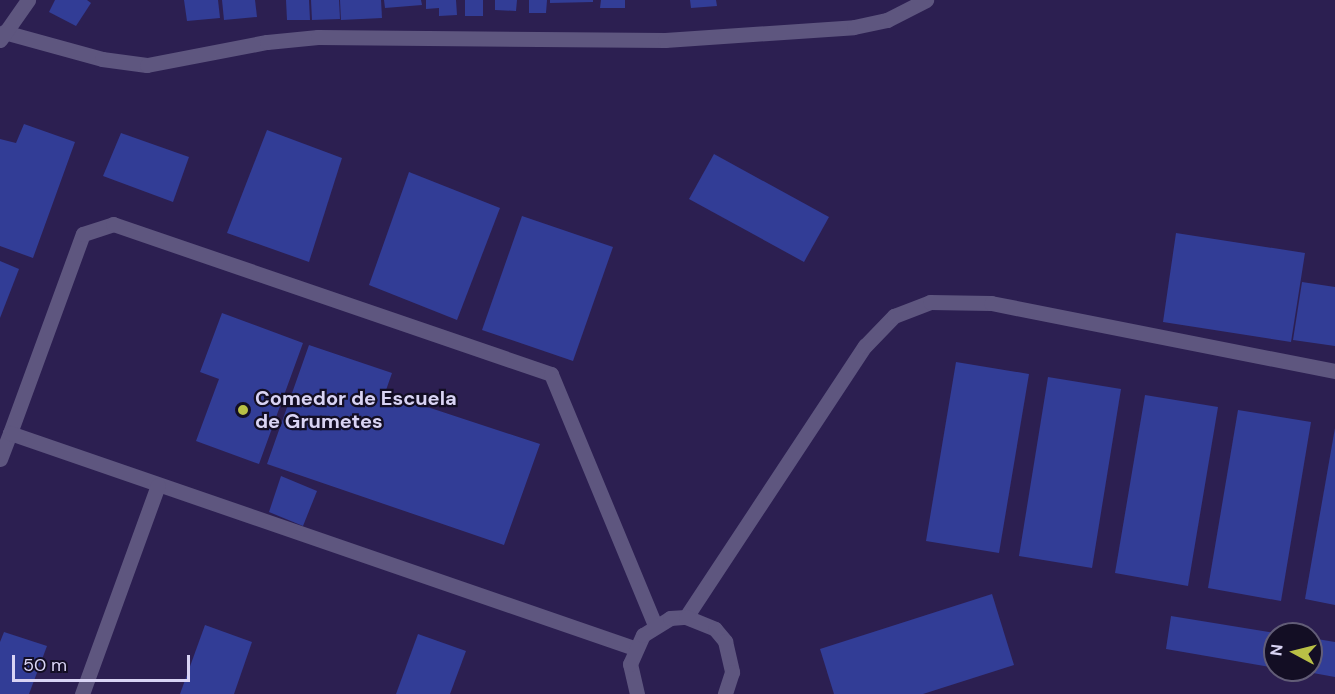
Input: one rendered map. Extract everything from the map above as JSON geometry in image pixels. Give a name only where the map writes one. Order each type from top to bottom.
[{"type":"street","points":[[28,0],[2,36],[102,59],[147,65],[267,42],[318,38],[665,40],[854,27],[887,20],[926,0]]},
{"type":"street","points":[[0,459],[83,234],[113,224],[552,374],[655,625]]},
{"type":"street","points":[[686,617],[865,346],[894,316],[930,302],[991,303],[1335,370]]},
{"type":"street","points":[[10,433],[634,648]]},
{"type":"street","points":[[82,694],[158,485]]},
{"type":"street","points":[[637,694],[630,664],[634,648],[655,625],[686,617],[715,629],[725,641],[732,672],[725,694]]},
{"type":"building","points":[[55,0],[87,0],[91,3],[76,26],[49,12]]},
{"type":"building","points":[[184,0],[218,0],[220,18],[187,21]]},
{"type":"building","points":[[222,0],[255,0],[257,17],[224,20]]},
{"type":"building","points":[[286,0],[309,0],[310,20],[287,20]]},
{"type":"building","points":[[311,0],[339,0],[340,19],[312,20]]},
{"type":"building","points":[[340,0],[381,0],[382,18],[341,20]]},
{"type":"building","points":[[384,0],[421,0],[422,5],[385,8]]},
{"type":"building","points":[[426,0],[456,0],[457,15],[439,16],[439,8],[426,9]]},
{"type":"building","points":[[465,0],[483,0],[483,16],[465,16]]},
{"type":"building","points":[[495,0],[517,0],[516,11],[495,10]]},
{"type":"building","points":[[529,0],[547,0],[546,13],[529,13]]},
{"type":"building","points":[[550,0],[593,0],[593,2],[550,3]]},
{"type":"building","points":[[601,0],[625,0],[625,8],[600,8]]},
{"type":"building","points":[[690,0],[716,0],[717,6],[691,8]]},
{"type":"building","points":[[24,124],[75,142],[33,258],[0,246],[0,139],[16,143]]},
{"type":"building","points":[[267,130],[342,158],[309,262],[227,233]]},
{"type":"building","points":[[121,133],[189,157],[173,202],[103,176]]},
{"type":"building","points":[[714,154],[829,217],[804,262],[689,199]]},
{"type":"building","points":[[409,172],[500,208],[457,320],[369,285]]},
{"type":"building","points":[[522,216],[613,247],[573,361],[482,330]]},
{"type":"building","points":[[1176,233],[1305,253],[1291,342],[1163,322]]},
{"type":"building","points":[[0,261],[19,269],[0,318]]},
{"type":"building","points":[[1302,282],[1335,287],[1335,346],[1293,340]]},
{"type":"building","name":"Comedor de Escuela de Grumetes","points":[[222,313],[303,343],[259,464],[196,441],[219,379],[200,372]]},
{"type":"building","points":[[309,345],[392,373],[385,393],[540,444],[504,545],[267,464]]},
{"type":"building","points":[[956,362],[1029,374],[999,553],[926,541]]},
{"type":"building","points":[[1048,377],[1121,389],[1092,568],[1019,556]]},
{"type":"building","points":[[1145,395],[1218,407],[1188,586],[1115,573]]},
{"type":"building","points":[[1238,410],[1311,422],[1281,601],[1208,588]]},
{"type":"building","points":[[1335,428],[1335,605],[1305,599]]},
{"type":"building","points":[[281,476],[317,491],[303,526],[269,512]]},
{"type":"building","points":[[992,594],[1014,665],[923,694],[834,694],[820,649]]},
{"type":"building","points":[[1171,616],[1263,631],[1263,666],[1166,649]]},
{"type":"building","points":[[205,625],[252,642],[234,694],[180,694]]},
{"type":"building","points":[[4,632],[47,646],[29,694],[0,694],[0,642]]},
{"type":"building","points":[[418,634],[466,651],[450,694],[396,694]]},
{"type":"building","points":[[1323,640],[1335,642],[1335,677],[1323,675]]},
{"type":"place","name":"Comedor de Escuela de Grumetes","points":[[243,410]]}]
